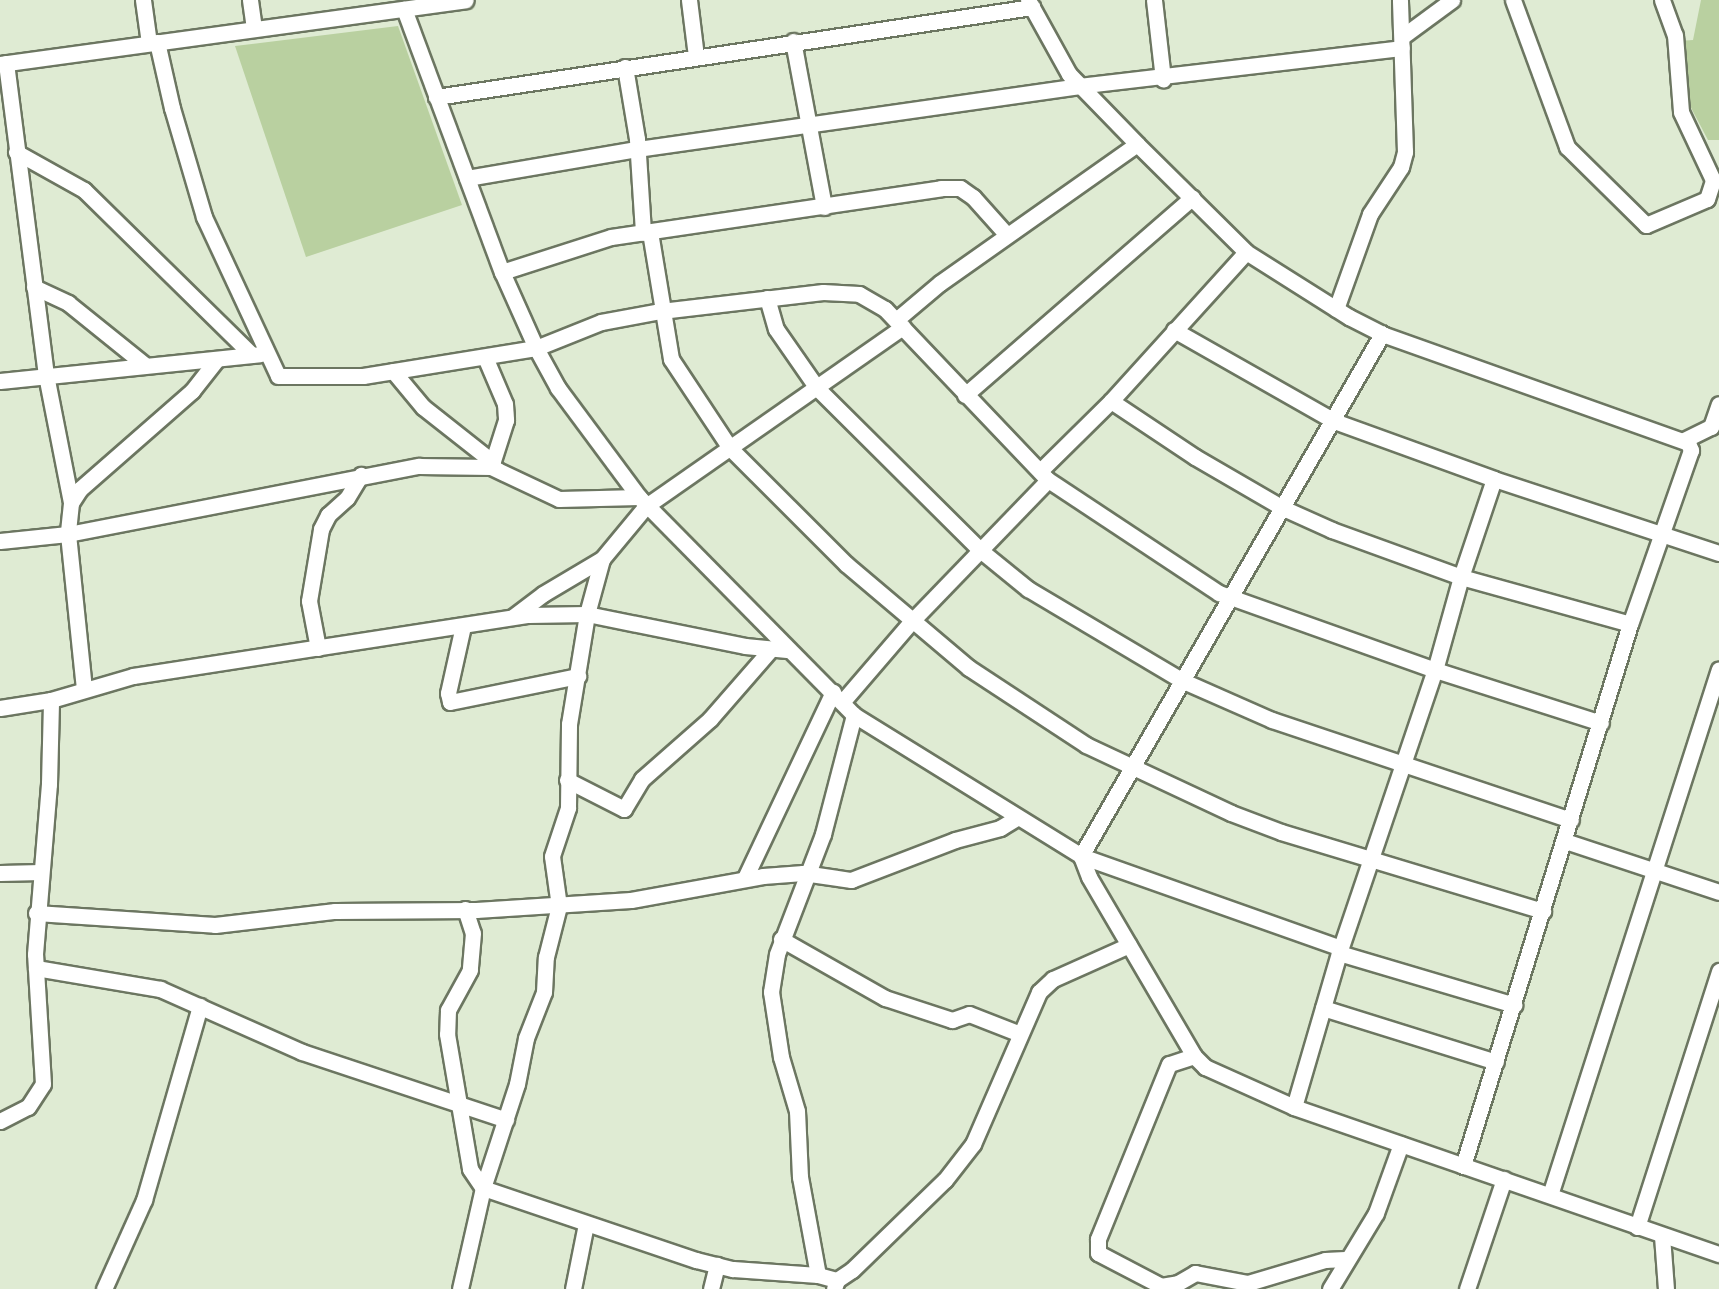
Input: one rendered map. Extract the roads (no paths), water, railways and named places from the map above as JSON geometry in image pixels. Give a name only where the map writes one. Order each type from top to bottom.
[{"type":"street","points":[[143,0],[204,217],[260,354]]},
{"type":"street","points":[[250,0],[254,28]]},
{"type":"street","points":[[84,688],[68,534],[71,503],[46,375],[3,63],[466,0]]},
{"type":"street","points":[[689,0],[696,56]]},
{"type":"street","points":[[1154,0],[1163,79]]},
{"type":"street","points":[[1336,309],[1370,214],[1404,159],[1407,136],[1400,0]]},
{"type":"street","points":[[467,178],[638,149],[808,127],[1078,86],[1163,79],[1402,42],[1452,0]]},
{"type":"street","points":[[1513,0],[1567,147],[1646,225],[1707,199],[1716,179],[1681,112],[1675,35],[1662,0]]},
{"type":"street","points":[[436,97],[1030,4],[1058,59],[1078,86],[1246,252],[1336,309],[1382,334],[1684,440],[1691,450],[1630,624],[1463,1166]]},
{"type":"street","points":[[404,9],[501,272],[536,348],[558,388],[643,501],[779,649],[838,697],[854,714],[1081,856],[1340,950],[1514,1005]]},
{"type":"street","points":[[793,41],[824,207]]},
{"type":"street","points":[[625,67],[638,149],[646,232],[671,359],[730,448],[796,517],[911,622],[1023,706],[1134,769],[1270,829],[1543,911]]},
{"type":"street","points":[[460,1289],[483,1188],[506,1120],[526,1038],[544,992],[546,957],[559,906],[552,856],[568,807],[567,739],[587,614],[602,560],[643,501],[730,448],[817,388],[900,324],[1007,235],[1137,144]]},
{"type":"street","points":[[16,152],[84,190],[260,354],[278,376],[341,378],[485,357],[536,348],[601,322],[661,311],[842,291],[874,301],[900,324],[1044,476],[1232,598],[1270,608],[1435,670],[1601,723]]},
{"type":"street","points":[[501,272],[595,241],[941,188],[960,188],[973,197],[1007,235]]},
{"type":"street","points":[[965,395],[1192,198]]},
{"type":"street","points":[[745,878],[838,697],[980,550],[1246,252]]},
{"type":"street","points":[[34,287],[68,303],[144,364]]},
{"type":"street","points":[[767,298],[776,329],[817,388],[980,550],[1046,601],[1184,681],[1272,720],[1571,820]]},
{"type":"street","points":[[1174,330],[1334,420],[1494,480],[1719,553]]},
{"type":"street","points":[[1382,334],[1134,769],[1081,856],[1082,864],[1194,1056],[1224,1078],[1294,1107],[1719,1254]]},
{"type":"street","points":[[0,381],[144,364],[216,360],[260,354]]},
{"type":"street","points":[[485,357],[505,404],[506,420],[492,465]]},
{"type":"street","points":[[71,503],[81,489],[192,391],[216,360]]},
{"type":"street","points":[[393,372],[435,417],[492,465],[559,499],[643,501]]},
{"type":"street","points":[[1111,401],[1195,457],[1283,508],[1388,553],[1461,577],[1630,624]]},
{"type":"street","points":[[1684,440],[1711,427],[1719,404]]},
{"type":"street","points":[[0,542],[68,534],[362,475],[418,466],[492,465]]},
{"type":"street","points":[[318,648],[309,602],[321,530],[328,514],[347,498],[362,475]]},
{"type":"street","points":[[1294,1107],[1340,950],[1435,670],[1461,577],[1494,480]]},
{"type":"street","points":[[514,617],[543,594],[602,560]]},
{"type":"street","points":[[0,708],[51,700],[84,688],[133,676],[514,617],[587,614],[779,649]]},
{"type":"street","points":[[463,626],[448,693],[450,702],[578,676]]},
{"type":"street","points":[[567,780],[619,809],[624,808],[642,779],[710,719],[779,649]]},
{"type":"street","points":[[1550,1194],[1719,669]]},
{"type":"street","points":[[0,1121],[28,1107],[43,1084],[36,968],[36,913],[49,784],[51,700]]},
{"type":"street","points":[[818,1275],[800,1177],[797,1111],[781,1057],[772,1001],[773,975],[782,939],[823,834],[854,714]]},
{"type":"street","points":[[36,913],[215,925],[335,911],[559,906],[660,896],[745,878],[808,875],[865,878],[1018,817]]},
{"type":"street","points":[[1565,841],[1719,892]]},
{"type":"street","points":[[0,873],[41,872]]},
{"type":"street","points":[[465,909],[473,933],[470,970],[448,1010],[447,1034],[470,1169],[483,1188],[586,1224],[717,1265],[818,1275],[836,1285],[960,1161],[1005,1077],[1038,992],[1053,979],[1130,945]]},
{"type":"street","points":[[782,939],[885,998],[952,1020],[962,1013],[969,1014],[1020,1034]]},
{"type":"street","points":[[36,968],[160,989],[302,1052],[506,1120]]},
{"type":"street","points":[[1637,1227],[1719,971]]},
{"type":"street","points":[[105,1289],[144,1200],[200,1006]]},
{"type":"street","points":[[1323,1008],[1496,1062]]},
{"type":"street","points":[[1194,1056],[1169,1064],[1101,1232],[1098,1253],[1161,1287],[1178,1283],[1195,1273],[1241,1283],[1254,1282],[1325,1260],[1345,1259]]},
{"type":"street","points":[[1330,1289],[1345,1259],[1376,1213],[1401,1144]]},
{"type":"street","points":[[1467,1289],[1504,1179]]},
{"type":"street","points":[[573,1289],[586,1224]]},
{"type":"street","points":[[1662,1236],[1666,1289]]},
{"type":"street","points":[[711,1289],[717,1265]]}]
